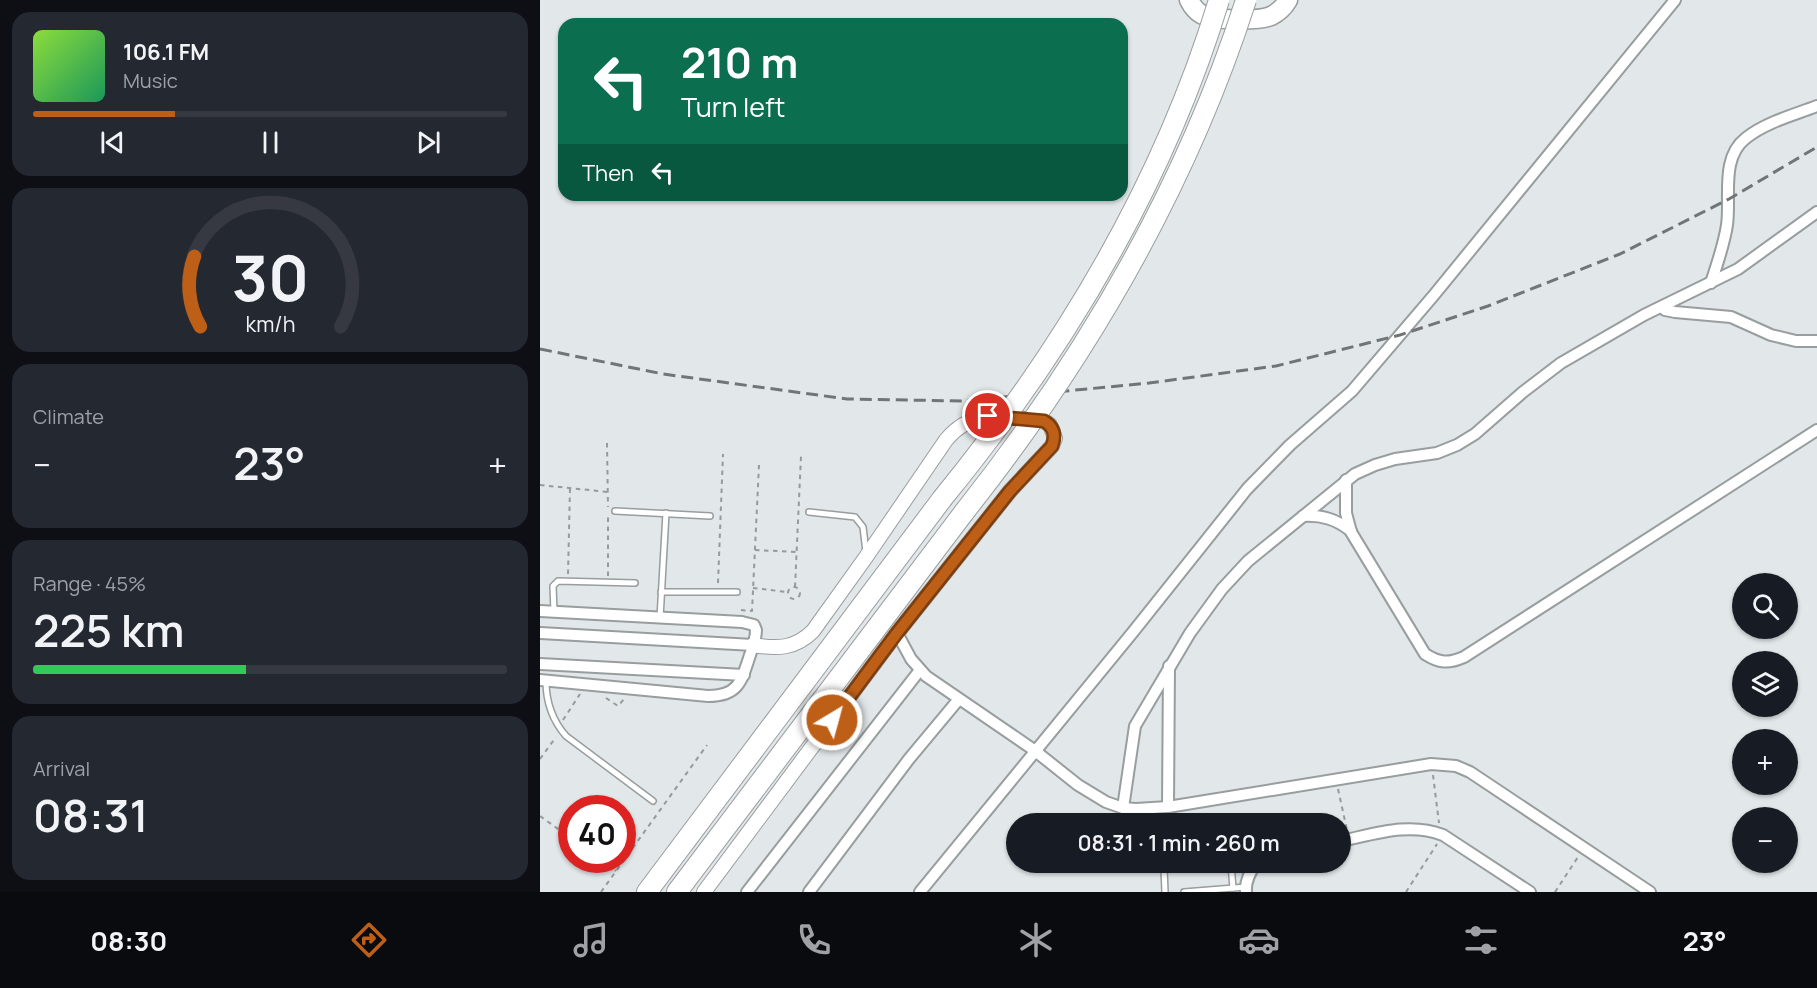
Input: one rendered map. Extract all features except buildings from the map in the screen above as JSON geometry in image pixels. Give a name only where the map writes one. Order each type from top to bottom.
[{"type":"highway","points":[[1189,0],[1194,8],[1210,18],[1259,19],[1280,11],[1288,0]]},
{"type":"highway","points":[[647,892],[942,500],[982,451],[1031,383],[1087,295],[1118,240],[1172,127],[1219,0]]},
{"type":"highway","points":[[677,892],[1042,410],[1082,348],[1140,248],[1195,134],[1219,76],[1245,0]]},
{"type":"street","points":[[920,892],[1247,489],[1290,445],[1352,391],[1428,303],[1675,0]]},
{"type":"street","points":[[1711,283],[1724,241],[1729,167],[1734,152],[1744,139],[1759,129],[1817,106]]},
{"type":"street","points":[[1124,808],[1135,726],[1190,633],[1222,590],[1242,568],[1355,474],[1395,459],[1437,453],[1457,445],[1475,434],[1523,392],[1561,363],[1602,338],[1748,263],[1817,212]]},
{"type":"street","points":[[1662,307],[1670,311],[1731,317],[1771,335],[1796,341],[1817,341]]},
{"type":"street","points":[[540,633],[780,648],[796,644],[808,635],[866,557],[946,440],[961,424],[988,416],[1044,421],[1050,425],[1055,438],[1052,446],[1010,491],[897,633],[704,892]]},
{"type":"street","points":[[1346,480],[1346,513],[1351,532],[1425,654],[1435,660],[1452,662],[1464,657],[1817,430]]},
{"type":"street","points":[[1303,516],[1329,518],[1351,532]]},
{"type":"street","points":[[540,611],[748,623],[754,625],[756,630],[744,675],[738,686],[731,692],[715,696],[543,680]]},
{"type":"street","points":[[897,633],[911,659],[933,681],[1034,750],[1078,785],[1106,802],[1136,809],[1168,807],[1431,765],[1456,766],[1470,772],[1650,892]]},
{"type":"street","points":[[540,664],[744,675]]},
{"type":"street","points":[[1168,807],[1169,666]]},
{"type":"street","points":[[747,892],[920,670]]},
{"type":"street","points":[[809,892],[909,759],[959,699]]},
{"type":"street","points":[[1351,839],[1409,828],[1430,830],[1443,835],[1530,892]]},
{"type":"street","points":[[1246,889],[1249,873]]},
{"type":"lane","points":[[615,511],[710,516]]},
{"type":"lane","points":[[809,512],[855,517],[863,527],[866,557]]},
{"type":"lane","points":[[660,618],[666,513]]},
{"type":"lane","points":[[554,612],[553,586],[558,581],[635,583]]},
{"type":"lane","points":[[661,592],[737,592]]},
{"type":"lane","points":[[543,680],[550,710],[560,729],[571,742],[654,801]]},
{"type":"lane","points":[[1164,873],[1165,892]]},
{"type":"lane","points":[[1232,873],[1233,888]]},
{"type":"lane","points":[[1184,892],[1246,889]]},
{"type":"path","points":[[717,592],[723,454]]},
{"type":"path","points":[[795,587],[790,588],[788,597],[795,600],[800,594],[795,587],[801,456]]},
{"type":"path","points":[[740,610],[752,611],[759,465]]},
{"type":"path","points":[[540,485],[608,492]]},
{"type":"path","points":[[568,580],[570,488]]},
{"type":"path","points":[[755,550],[797,552]]},
{"type":"path","points":[[753,588],[788,592]]},
{"type":"path","points":[[540,759],[587,684],[618,706],[631,688]]},
{"type":"path","points":[[636,843],[707,745]]},
{"type":"path","points":[[1406,892],[1443,835],[1431,765]]},
{"type":"path","points":[[1336,779],[1341,813]]},
{"type":"path","points":[[540,816],[558,829]]},
{"type":"path","points":[[1555,892],[1584,848]]},
{"type":"path","points":[[601,892],[615,873]]},
{"type":"railway","points":[[540,349],[663,374],[847,399],[962,401],[1149,383],[1276,366],[1400,335],[1488,306],[1620,254],[1729,199],[1817,147]]},
{"type":"route","points":[[832,720],[897,633],[1010,491],[1052,446],[1055,438],[1054,431],[1044,421],[988,416]]}]
